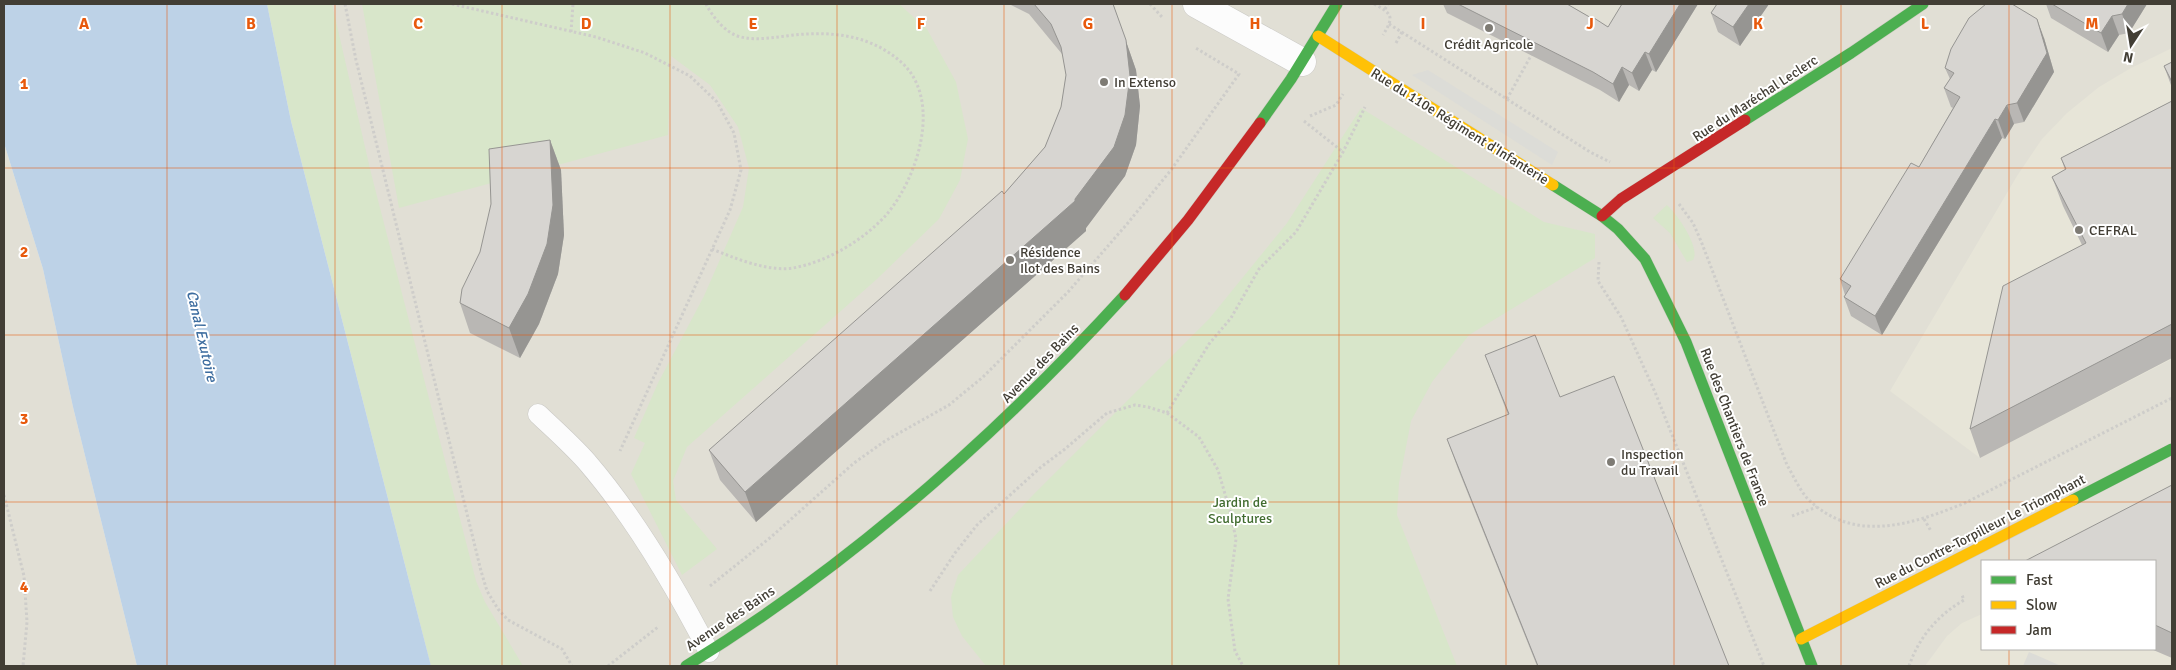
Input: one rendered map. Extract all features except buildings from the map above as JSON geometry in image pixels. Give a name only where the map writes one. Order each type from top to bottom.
[{"type":"street","points":[[1197,4],[1302,62]]},
{"type":"street","name":"Avenue des Bains","points":[[686,666],[822,573],[871,535],[955,467],[1030,395],[1098,325],[1174,239],[1210,193],[1302,62],[1337,4]]},
{"type":"street","name":"Rue du Maréchal Leclerc","points":[[1602,216],[1621,200],[1874,39],[1923,4]]},
{"type":"street","name":"Rue du 110e Régiment d'Infanterie","points":[[1318,36],[1602,216]]},
{"type":"street","name":"Rue des Chantiers de France","points":[[1602,216],[1618,229],[1645,259],[1667,301],[1686,342],[1812,666]]},
{"type":"street","name":"Rue du Contre-Torpilleur Le Triomphant","points":[[1801,639],[2172,449]]},
{"type":"lane","points":[[538,414],[576,450],[606,486],[653,554],[685,606],[709,652]]},
{"type":"path","points":[[345,4],[356,60],[481,571],[488,591],[498,609],[508,620],[562,649],[572,666]]},
{"type":"path","points":[[452,4],[596,37],[645,53],[690,76],[717,102],[734,133],[741,170],[730,210],[632,423],[606,486]]},
{"type":"path","points":[[571,32],[573,4]]},
{"type":"path","points":[[706,4],[722,26],[740,37],[769,38],[825,33],[854,37],[879,46],[902,62],[917,84],[924,111],[914,165],[903,189],[887,214],[861,237],[842,250],[792,268],[763,266],[712,249]]},
{"type":"path","points":[[1374,4],[1385,9],[1390,16],[1389,24]]},
{"type":"path","points":[[1385,9],[1388,4]]},
{"type":"path","points":[[1507,99],[1538,43]]},
{"type":"path","points":[[608,666],[771,537],[854,463],[885,441],[949,405],[983,377],[1068,292],[1133,217],[1171,170],[1238,74]]},
{"type":"path","points":[[1167,413],[1209,344],[1231,318],[1259,269],[1296,232],[1343,152],[1382,75]]},
{"type":"path","points":[[1302,119],[1343,152]]},
{"type":"path","points":[[1598,280],[1625,325],[1655,392],[1764,666]]},
{"type":"path","points":[[1884,527],[1924,519],[1965,503],[2172,398]]},
{"type":"path","points":[[930,590],[977,525],[1041,467],[1107,413],[1135,405],[1167,413],[1198,437],[1218,470],[1236,539],[1228,599],[1236,651],[1243,666]]},
{"type":"path","points":[[4,494],[24,576],[27,622],[23,666]]},
{"type":"path","points":[[1909,666],[1932,625],[1946,611],[1964,600]]},
{"type":"shaded area","points":[[267,4],[2172,4],[2172,666],[431,666]]},
{"type":"shaded area","name":"CEFRAL","points":[[2172,48],[2172,359],[1980,458],[1890,391],[2017,176],[2042,139],[2067,113],[2099,87],[2131,68]]},
{"type":"shaded area","points":[[1428,70],[1558,152],[1552,165],[1412,75]]},
{"type":"shaded area","points":[[4,143],[43,269],[73,407],[137,666],[4,666]]},
{"type":"shaded area","points":[[2172,521],[2172,666],[1925,666],[1947,636],[1962,623],[1981,614],[1981,650],[2156,650],[2155,560]]},
{"type":"shaded area","points":[[2029,652],[2061,666],[2023,666]]},
{"type":"green space","points":[[267,4],[332,4],[371,173],[476,581],[485,602],[523,666],[431,666],[291,121]]},
{"type":"green space","points":[[362,4],[899,4],[927,29],[956,82],[968,139],[960,180],[939,219],[877,279],[687,447],[673,481],[676,500],[717,549],[682,575],[631,474],[645,443],[634,438],[658,383],[704,296],[743,207],[749,168],[738,127],[710,85],[671,56],[668,135],[399,208]]},
{"type":"green space","name":"Jardin de Sculptures","points":[[1361,108],[1544,222],[1595,234],[1595,258],[1469,335],[1432,382],[1411,421],[1399,483],[1397,515],[1457,666],[986,666],[962,636],[953,617],[951,597],[958,575],[1033,495],[1209,319],[1287,223]]},
{"type":"green space","points":[[1667,205],[1687,231],[1694,248],[1695,255],[1693,260],[1687,262],[1670,233],[1653,218]]},
{"type":"water","name":"Canal Exutoire","points":[[4,4],[267,4],[291,121],[431,666],[137,666],[73,407],[43,269],[4,143]]},
{"type":"traffic: fast","points":[[1260,123],[1291,79],[1337,4]]},
{"type":"traffic: fast","points":[[1745,120],[1851,53],[1923,4]]},
{"type":"traffic: fast","points":[[1553,185],[1602,216],[1618,229],[1645,259],[1686,342],[1812,666]]},
{"type":"traffic: fast","points":[[686,666],[747,627],[806,585],[919,496],[1025,399],[1125,295]]},
{"type":"traffic: fast","points":[[2073,500],[2172,449]]},
{"type":"traffic: slow","points":[[1318,36],[1553,185]]},
{"type":"traffic: slow","points":[[1801,639],[2073,500]]},
{"type":"traffic: jam","points":[[1602,216],[1621,199],[1745,120]]},
{"type":"traffic: jam","points":[[1125,295],[1188,220],[1260,123]]},
{"type":"place","name":"Crédit Agricole","points":[[1489,28]]},
{"type":"place","name":"In Extenso","points":[[1104,82]]},
{"type":"place","name":"CEFRAL","points":[[2079,230]]},
{"type":"place","name":"Résidence Ilot des Bains","points":[[1010,260]]},
{"type":"place","name":"Inspection du Travail","points":[[1611,462]]}]
